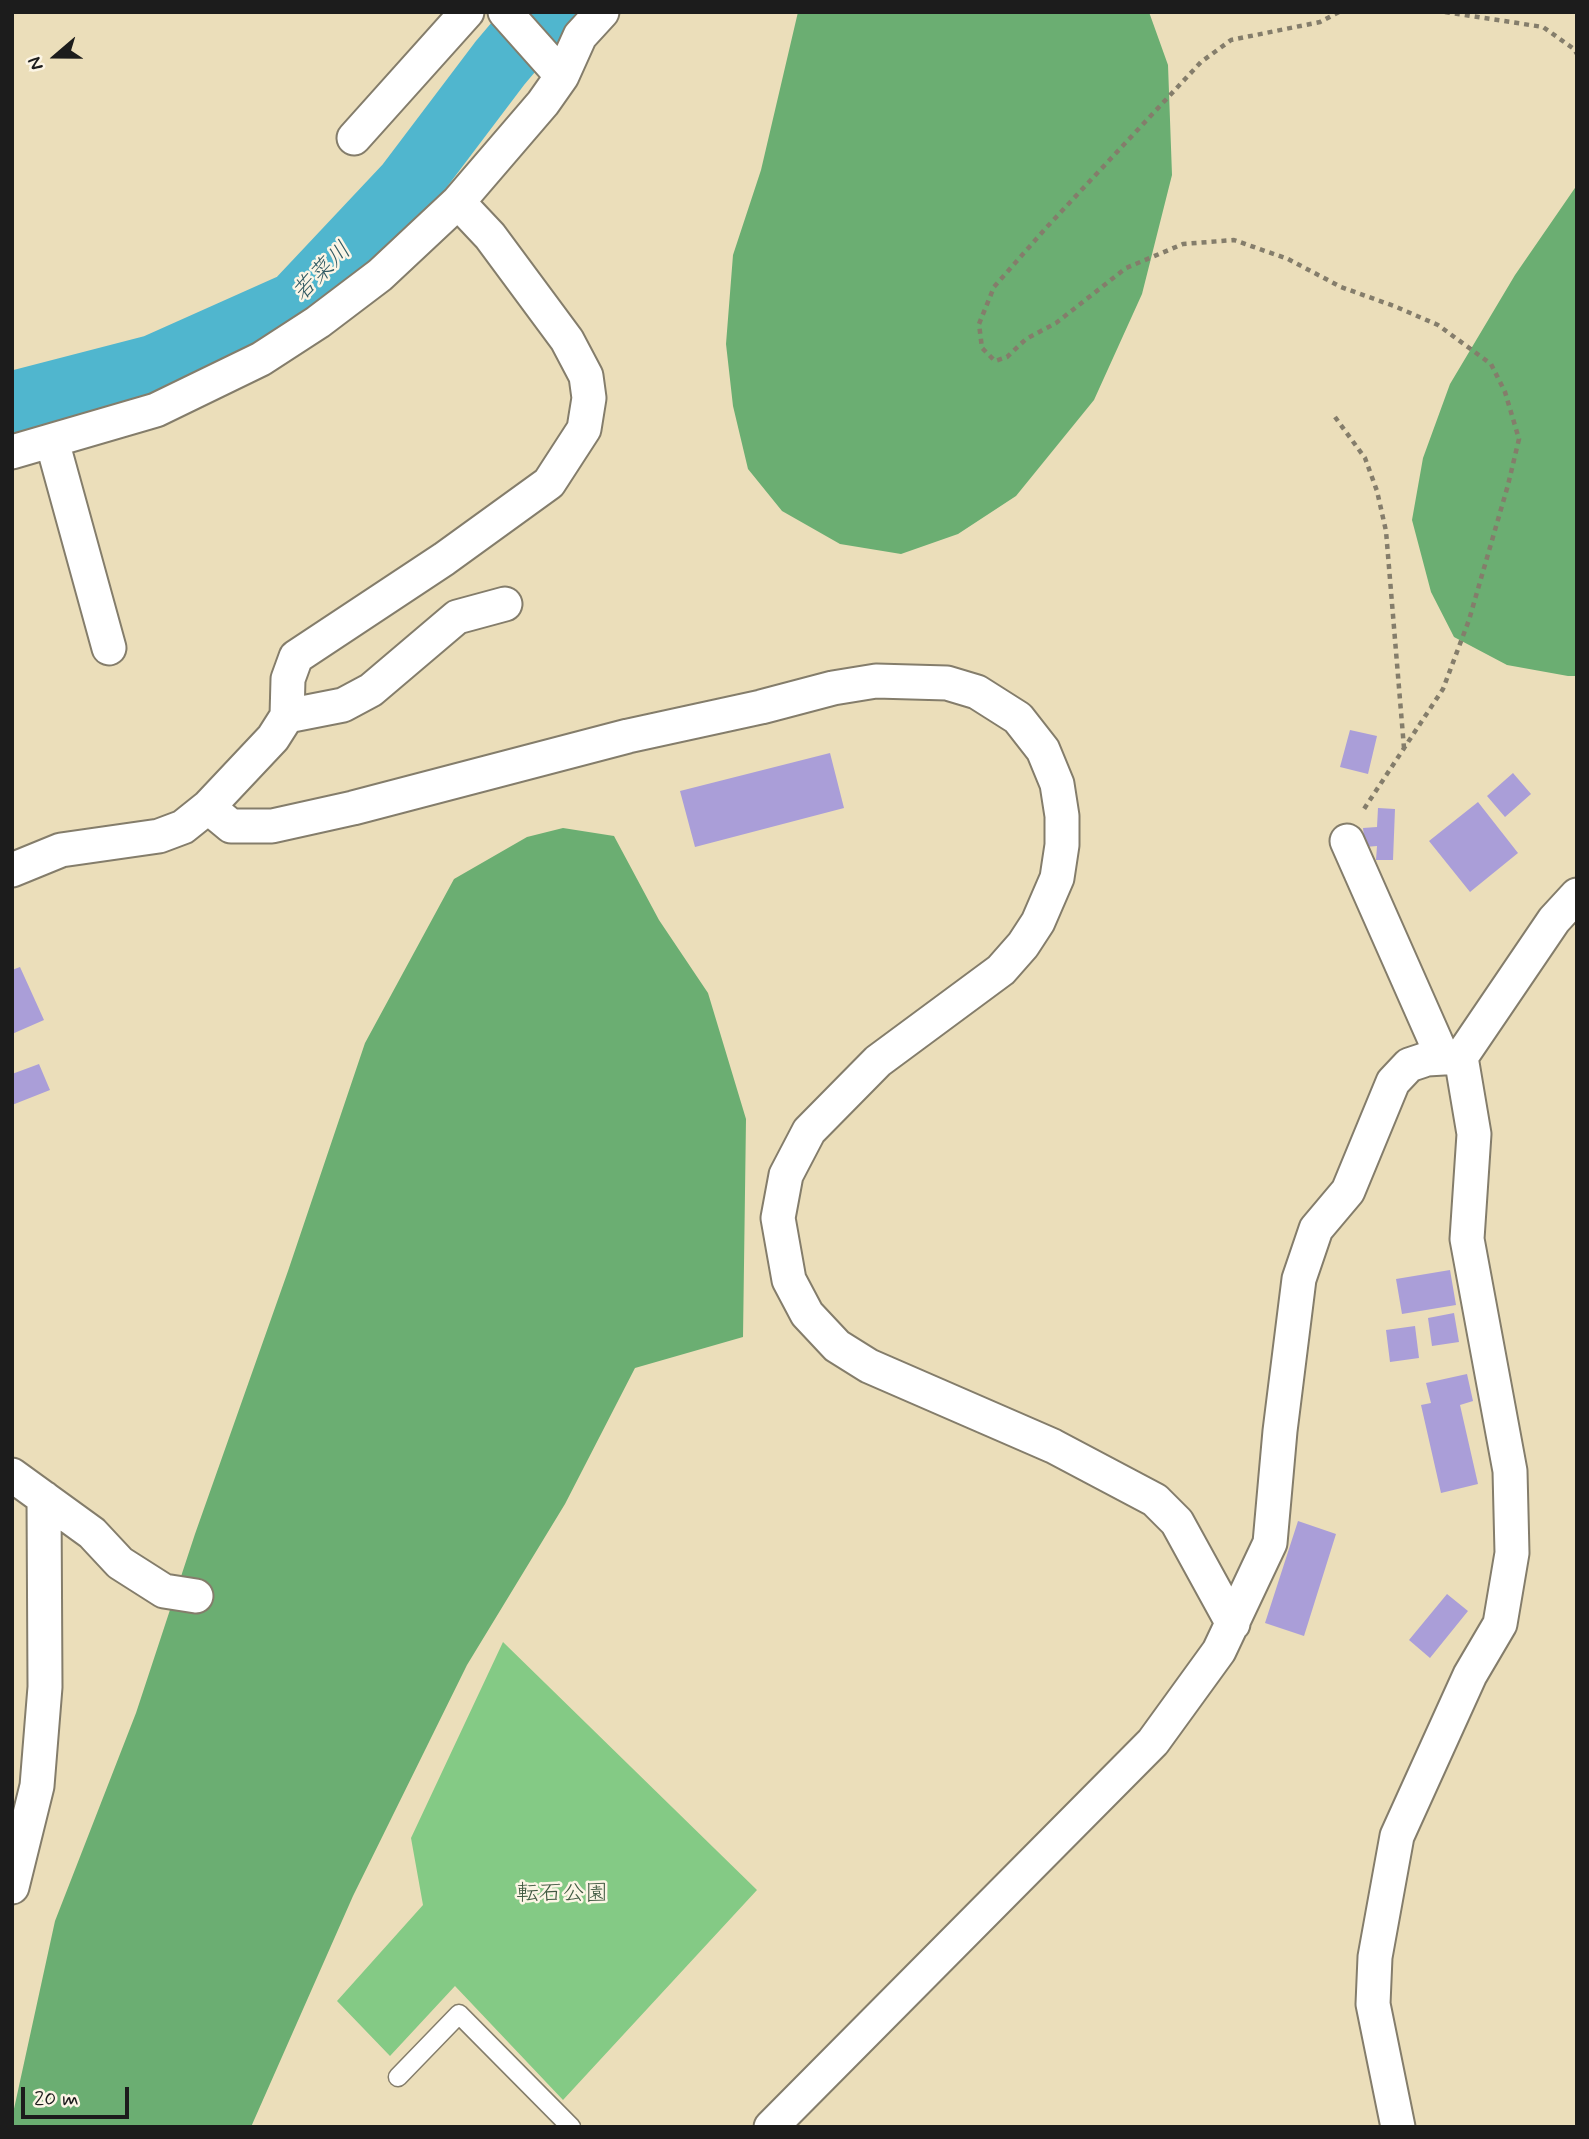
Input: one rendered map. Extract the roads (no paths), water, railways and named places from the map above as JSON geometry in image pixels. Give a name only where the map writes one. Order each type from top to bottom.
[{"type":"street","points":[[354,138],[467,12]]},
{"type":"street","points":[[505,12],[558,71]]},
{"type":"street","points":[[12,452],[156,410],[261,359],[318,322],[380,275],[458,202],[543,103],[558,71],[580,36],[602,12]]},
{"type":"street","points":[[12,870],[61,850],[159,836],[183,827],[208,807],[273,738],[287,716],[288,679],[296,657],[444,559],[549,483],[584,429],[589,398],[586,376],[567,340],[490,236],[458,202]]},
{"type":"street","points":[[52,441],[109,648]]},
{"type":"street","points":[[287,716],[342,705],[371,690],[457,617],[505,604]]},
{"type":"street","points":[[208,807],[231,826],[272,826],[390,799],[628,736],[833,688],[876,681],[947,683],[976,692],[1017,718],[1043,750],[1057,784],[1062,816],[1062,845],[1057,878],[1038,922],[1023,945],[1001,970],[878,1061],[809,1131],[786,1175],[778,1218],[789,1280],[807,1314],[837,1346],[869,1366],[1053,1446],[1155,1500],[1177,1522],[1233,1624]]},
{"type":"street","points":[[1347,841],[1452,1058],[1474,1134],[1466,1239],[1510,1471],[1512,1553],[1500,1624],[1470,1675],[1397,1836],[1375,1957],[1373,2004],[1398,2127]]},
{"type":"street","points":[[771,2127],[1153,1742],[1219,1651],[1269,1543],[1299,1279],[1316,1229],[1348,1191],[1393,1082],[1409,1065],[1452,1058],[1555,920],[1577,895]]},
{"type":"street","points":[[12,1475],[92,1533],[120,1563],[164,1591],[196,1596]]},
{"type":"street","points":[[12,1887],[37,1786],[45,1687],[44,1498]]},
{"type":"lane","points":[[398,2077],[458,2014],[571,2127]]},
{"type":"waterway","name":"若菜川","points":[[12,404],[155,367],[296,304],[407,186],[500,63],[543,12]]},
{"type":"park label","name":"転石公園","points":[[562,1895]]}]
